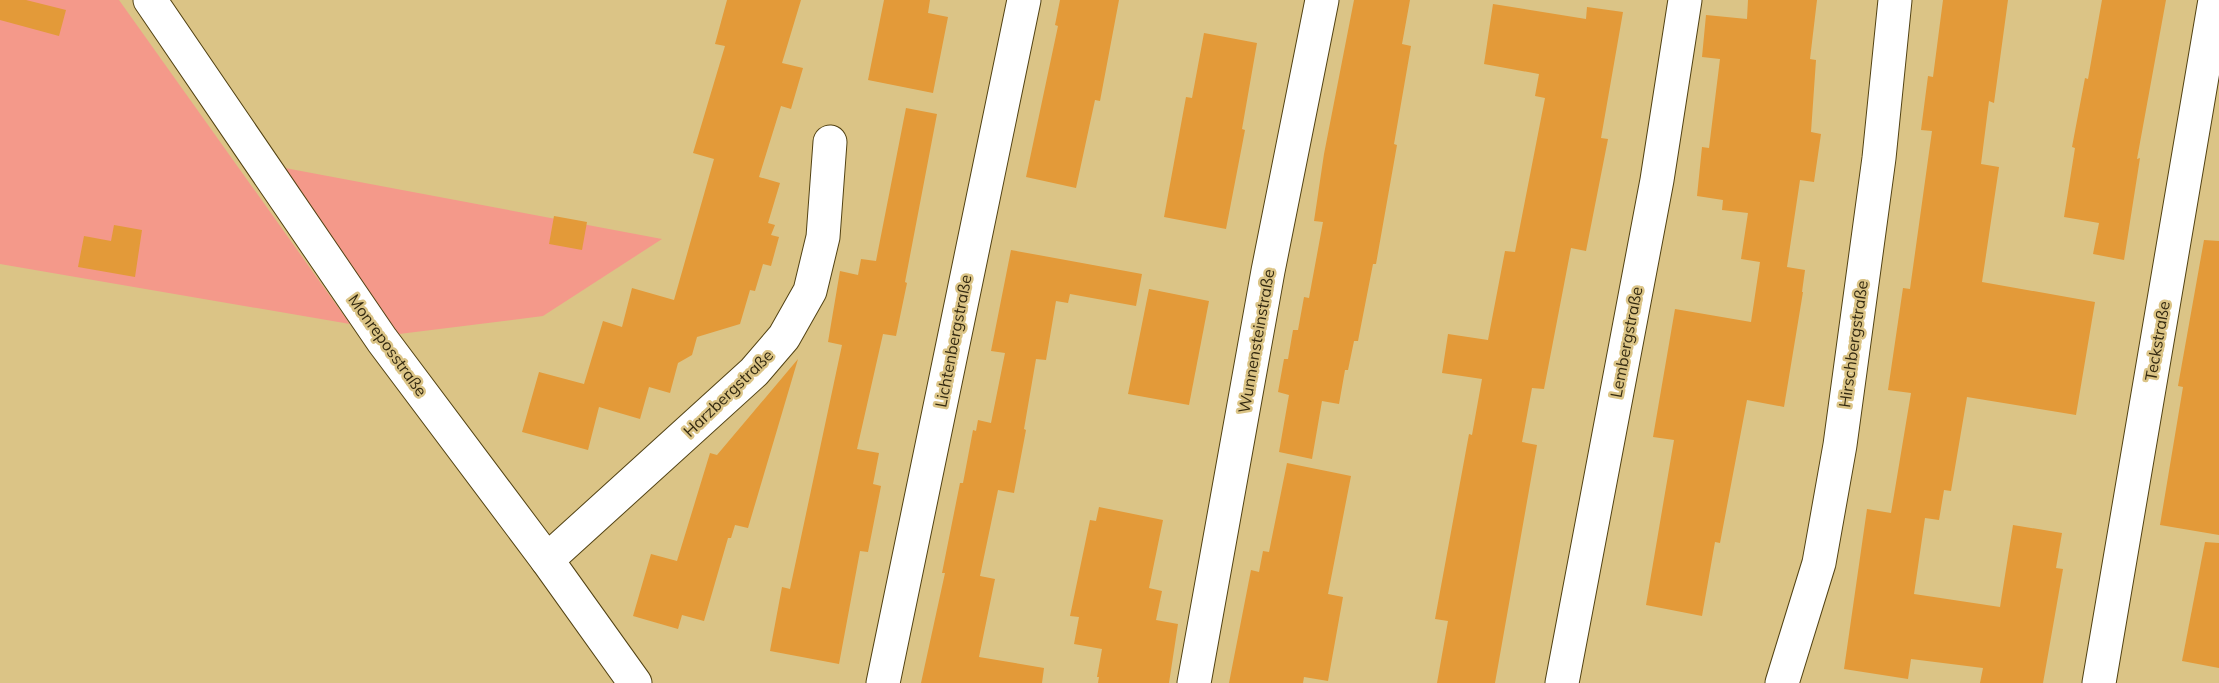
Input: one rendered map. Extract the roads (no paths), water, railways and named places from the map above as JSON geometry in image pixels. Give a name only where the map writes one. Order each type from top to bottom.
[{"type":"street","name":"Monreposstraße","points":[[150,0],[382,340],[548,560],[635,683]]},
{"type":"street","name":"Lichtenbergstraße","points":[[883,683],[1024,0]]},
{"type":"street","name":"Wunnensteinstraße","points":[[1194,683],[1266,283],[1322,0]]},
{"type":"street","name":"Lembergstraße","points":[[1562,683],[1657,180],[1685,0]]},
{"type":"street","name":"Hirschbergstraße","points":[[1782,683],[1818,563],[1839,445],[1879,158],[1895,0]]},
{"type":"street","name":"Teckstraße","points":[[2099,683],[2215,0]]},
{"type":"street","name":"Harzbergstraße","points":[[548,560],[754,372],[784,337],[810,291],[816,269],[823,237],[830,142]]}]
